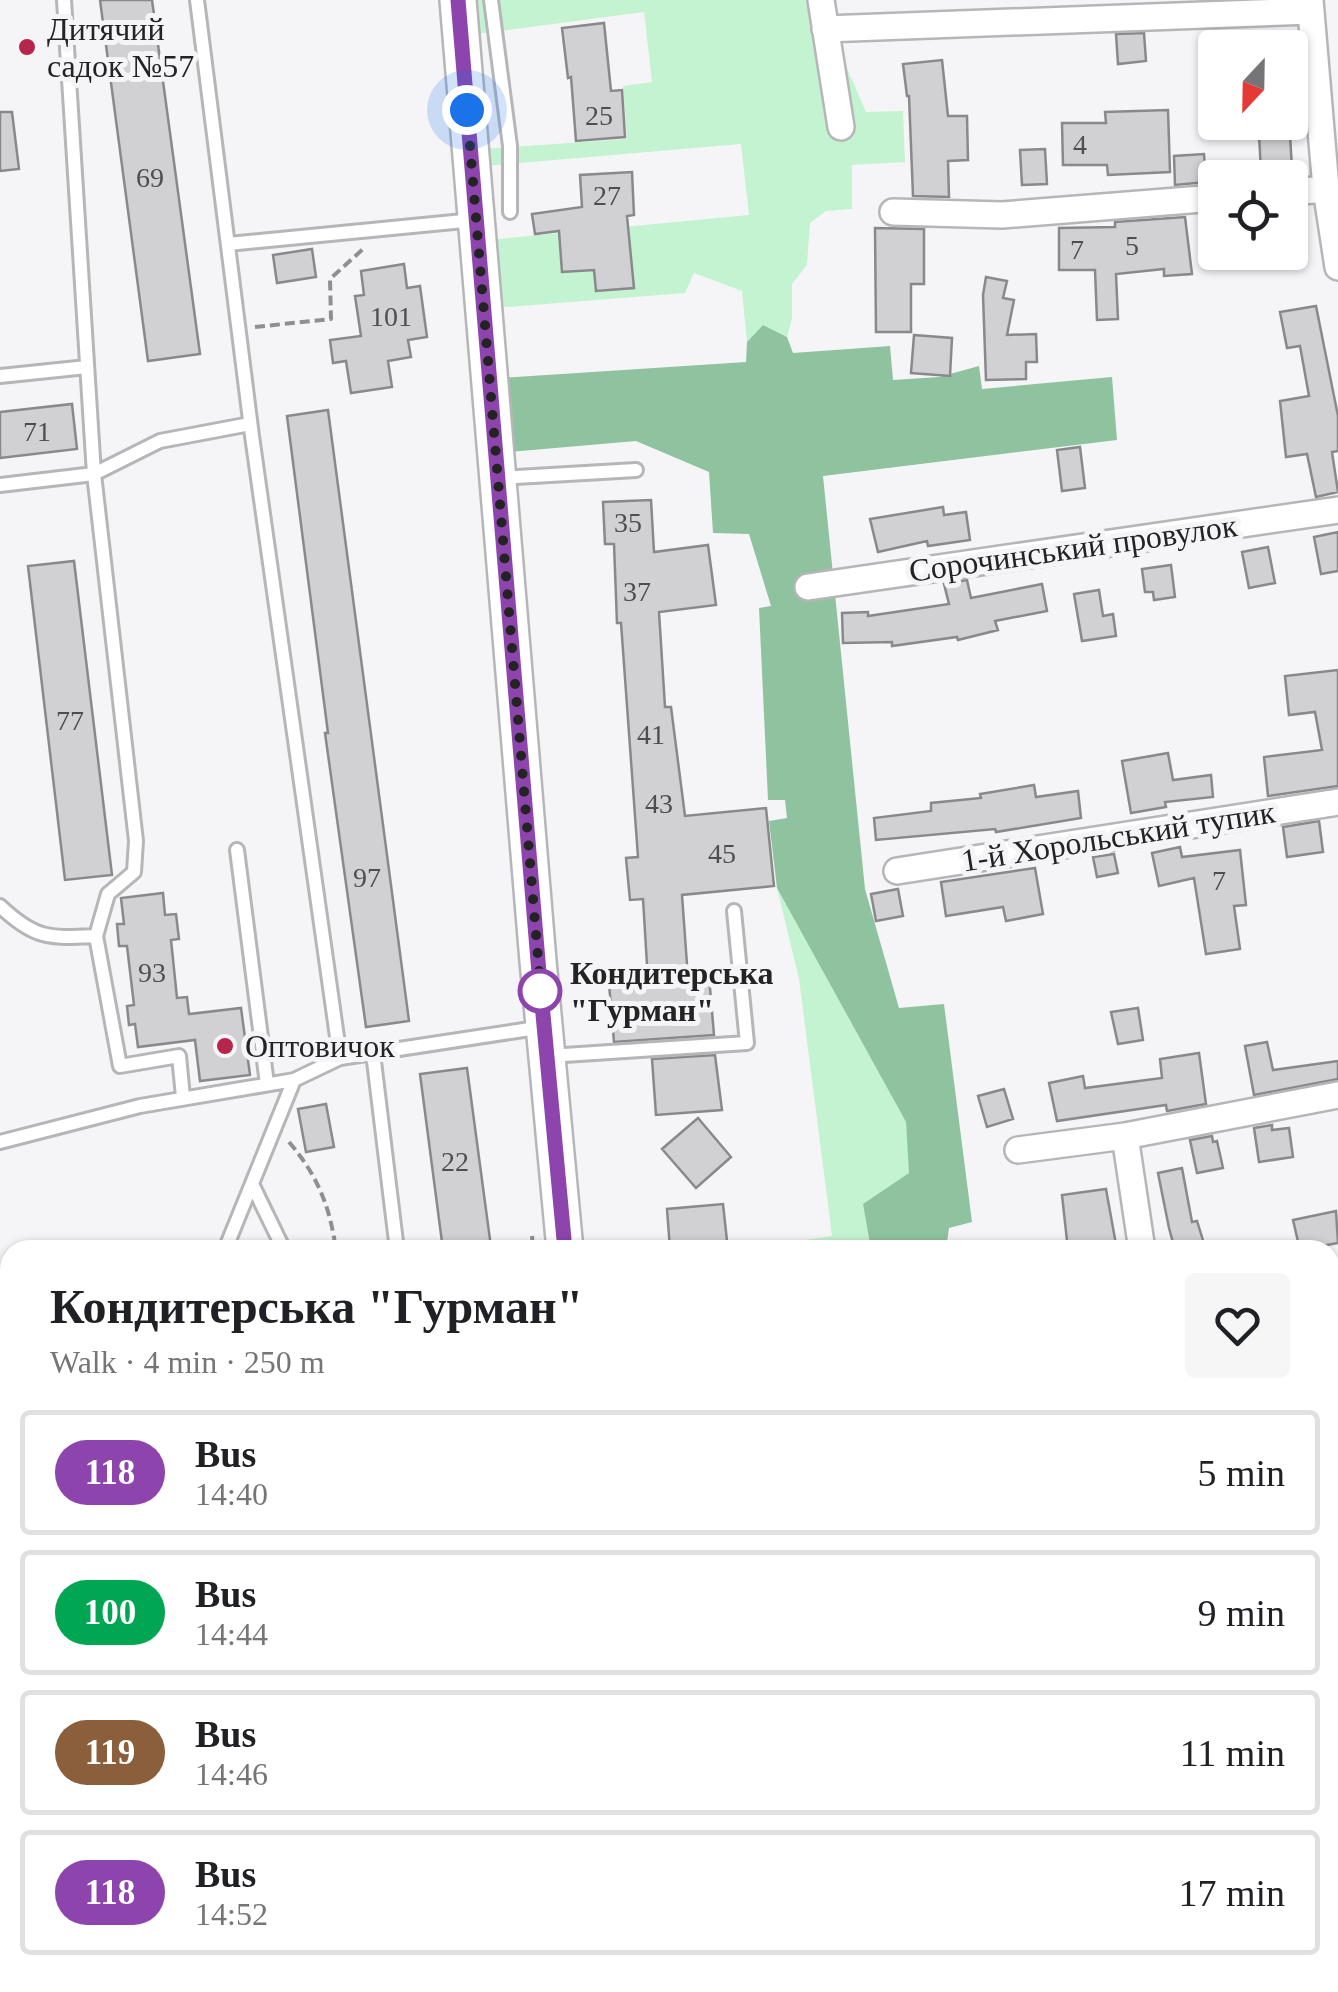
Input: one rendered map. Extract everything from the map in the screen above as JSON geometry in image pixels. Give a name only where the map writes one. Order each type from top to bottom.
[{"type":"street","points":[[458,0],[493,216],[498,478],[564,1240]]},
{"type":"street","points":[[821,0],[840,127]]},
{"type":"street","points":[[824,29],[1311,6],[1326,189],[1338,267]]},
{"type":"street","points":[[1308,190],[1326,189]]},
{"type":"street","points":[[894,212],[1002,215],[1198,199]]},
{"type":"street","name":"Сорочинський провулок","points":[[808,587],[1338,510]]},
{"type":"street","name":"1-й Хорольський тупик","points":[[897,870],[1338,802]]},
{"type":"street","points":[[1018,1150],[1124,1136],[1338,1096]]},
{"type":"street","points":[[1124,1136],[1140,1240]]},
{"type":"lane","points":[[64,0],[94,474],[136,841],[134,872],[108,894],[96,936],[120,1066],[179,1056],[183,1097]]},
{"type":"lane","points":[[198,0],[250,424],[340,1058]]},
{"type":"lane","points":[[228,244],[493,216],[510,146],[491,0]]},
{"type":"lane","points":[[0,376],[88,367]]},
{"type":"lane","points":[[0,484],[94,474],[160,441],[250,424]]},
{"type":"lane","points":[[498,478],[636,470]]},
{"type":"lane","points":[[238,850],[267,1084]]},
{"type":"lane","points":[[0,906],[17,922],[48,938],[96,936]]},
{"type":"lane","points":[[0,1142],[183,1097],[294,1080],[340,1058],[373,1053],[545,1041],[747,1042],[734,910]]},
{"type":"lane","points":[[373,1053],[396,1240]]},
{"type":"lane","points":[[229,1240],[294,1080]]},
{"type":"lane","points":[[252,1184],[279,1240]]},
{"type":"path","points":[[238,329],[331,319],[330,279],[385,229]]},
{"type":"path","points":[[275,1126],[310,1167],[332,1217],[335,1240]]},
{"type":"green space","points":[[473,0],[826,0],[840,52],[866,112],[903,111],[905,162],[852,165],[852,209],[826,211],[810,223],[807,265],[792,284],[792,319],[787,337],[763,325],[747,342],[742,291],[694,273],[685,293],[495,308],[488,240],[749,215],[741,144],[485,166],[482,149],[627,139],[623,86],[652,82],[644,12],[477,34]]},
{"type":"green space","points":[[763,325],[787,337],[793,353],[890,346],[893,380],[939,377],[979,366],[982,389],[1112,377],[1117,440],[823,476],[865,889],[899,1008],[944,1004],[972,1222],[949,1228],[947,1240],[869,1240],[863,1204],[909,1173],[906,1122],[777,888],[769,821],[787,818],[785,800],[768,800],[759,608],[771,606],[749,534],[713,533],[709,472],[636,441],[509,452],[502,378],[746,362],[747,342]]},
{"type":"green space","points":[[777,888],[906,1122],[910,1173],[863,1204],[869,1240],[805,1240],[832,1236],[799,979]]},
{"type":"building","points":[[100,0],[152,0],[200,354],[148,361]]},
{"type":"building","points":[[604,23],[611,91],[622,90],[625,137],[576,141],[562,28]]},
{"type":"building","points":[[1144,33],[1146,61],[1118,64],[1116,34]]},
{"type":"building","points":[[942,60],[948,116],[967,116],[968,160],[948,161],[949,197],[913,196],[909,96],[903,64]]},
{"type":"building","points":[[1168,110],[1170,172],[1108,175],[1107,165],[1063,165],[1062,123],[1106,123],[1105,112]]},
{"type":"building","points":[[0,112],[12,112],[19,169],[0,171]]},
{"type":"building","points":[[1259,140],[1290,140],[1291,160],[1260,160]]},
{"type":"building","points":[[1045,149],[1047,184],[1022,185],[1020,150]]},
{"type":"building","points":[[1204,154],[1204,160],[1198,160],[1198,183],[1175,185],[1174,156]]},
{"type":"building","points":[[632,172],[634,215],[627,216],[634,288],[596,291],[594,270],[562,272],[559,231],[535,234],[532,214],[582,207],[580,175]]},
{"type":"building","points":[[1185,217],[1192,274],[1164,276],[1164,269],[1116,274],[1118,319],[1097,320],[1095,270],[1059,270],[1059,228],[1115,227],[1115,222]]},
{"type":"building","points":[[875,228],[924,229],[924,284],[911,284],[911,332],[876,332]]},
{"type":"building","points":[[312,249],[316,277],[277,283],[273,255]]},
{"type":"building","points":[[404,264],[407,288],[420,286],[427,337],[408,340],[411,357],[388,361],[392,387],[351,393],[346,361],[333,363],[330,340],[361,336],[355,296],[364,295],[361,271]]},
{"type":"building","points":[[986,277],[1007,281],[1003,298],[1014,300],[1007,335],[1036,334],[1037,362],[1026,362],[1026,379],[986,380]]},
{"type":"building","points":[[1316,306],[1338,416],[1338,451],[1332,452],[1338,492],[1316,497],[1307,454],[1286,457],[1280,401],[1309,396],[1300,346],[1287,348],[1280,312]]},
{"type":"building","points":[[914,335],[952,338],[950,376],[911,373]]},
{"type":"building","points":[[72,404],[77,449],[0,458],[0,412]]},
{"type":"building","points":[[328,410],[409,1021],[366,1027],[287,416]]},
{"type":"building","points":[[1080,447],[1085,488],[1062,491],[1057,450]]},
{"type":"building","points":[[651,500],[654,552],[708,545],[716,605],[659,612],[665,707],[671,707],[685,816],[766,808],[774,886],[682,895],[688,978],[709,976],[714,1035],[614,1042],[609,984],[648,981],[643,899],[630,900],[626,858],[638,857],[621,623],[617,623],[614,544],[605,544],[603,502]]},
{"type":"building","points":[[943,507],[944,515],[966,512],[970,540],[928,546],[927,541],[878,552],[870,519]]},
{"type":"building","points":[[1338,532],[1338,571],[1321,574],[1314,537]]},
{"type":"building","points":[[1268,547],[1275,583],[1249,588],[1242,552]]},
{"type":"building","points":[[74,561],[112,875],[65,880],[28,566]]},
{"type":"building","points":[[1171,565],[1175,597],[1154,600],[1153,592],[1145,592],[1142,569]]},
{"type":"building","points":[[967,580],[971,598],[1042,584],[1047,611],[995,621],[998,630],[958,640],[957,637],[892,646],[892,642],[843,643],[842,613],[868,612],[868,616],[949,604],[944,584]]},
{"type":"building","points":[[1099,590],[1103,616],[1113,614],[1116,636],[1082,641],[1074,594]]},
{"type":"building","points":[[1338,670],[1338,786],[1268,796],[1264,757],[1322,750],[1315,712],[1289,715],[1285,676]]},
{"type":"building","points":[[1168,753],[1173,780],[1211,775],[1213,797],[1165,802],[1166,807],[1131,813],[1122,761]]},
{"type":"building","points":[[1034,785],[1036,797],[1078,791],[1081,818],[996,832],[995,829],[876,840],[874,818],[931,811],[931,803],[981,798],[980,794]]},
{"type":"building","points":[[1319,821],[1323,852],[1287,857],[1283,827]]},
{"type":"building","points":[[1180,847],[1182,857],[1240,850],[1246,905],[1234,906],[1240,949],[1206,954],[1194,878],[1159,886],[1152,853]]},
{"type":"building","points":[[1114,854],[1118,873],[1097,877],[1093,857]]},
{"type":"building","points":[[1035,868],[1043,914],[1006,921],[1003,907],[946,916],[941,882]]},
{"type":"building","points":[[898,889],[903,916],[876,921],[871,894]]},
{"type":"building","points":[[163,893],[165,915],[176,914],[179,939],[171,940],[177,998],[187,997],[189,1014],[241,1008],[250,1075],[200,1081],[195,1040],[138,1047],[135,1024],[129,1025],[127,1006],[134,1005],[127,946],[119,946],[117,924],[124,924],[121,898]]},
{"type":"building","points":[[1138,1008],[1143,1040],[1118,1044],[1111,1012]]},
{"type":"building","points":[[1267,1042],[1273,1070],[1338,1061],[1338,1079],[1254,1095],[1245,1046]]},
{"type":"building","points":[[1199,1053],[1206,1104],[1167,1111],[1166,1105],[1057,1121],[1049,1083],[1083,1076],[1085,1088],[1162,1078],[1160,1059]]},
{"type":"building","points":[[715,1055],[722,1110],[656,1115],[652,1059]]},
{"type":"building","points":[[467,1068],[490,1240],[442,1240],[420,1074]]},
{"type":"building","points":[[1004,1089],[1013,1119],[987,1127],[978,1096]]},
{"type":"building","points":[[326,1104],[334,1147],[306,1152],[298,1109]]},
{"type":"building","points":[[698,1118],[731,1157],[696,1188],[662,1149]]},
{"type":"building","points":[[1272,1125],[1272,1130],[1289,1128],[1293,1157],[1259,1162],[1254,1128]]},
{"type":"building","points":[[1212,1136],[1213,1142],[1217,1141],[1223,1168],[1197,1173],[1190,1140]]},
{"type":"building","points":[[1182,1168],[1192,1222],[1197,1221],[1203,1240],[1172,1240],[1158,1173]]},
{"type":"building","points":[[1106,1189],[1115,1240],[1067,1240],[1062,1195]]},
{"type":"building","points":[[723,1204],[727,1240],[669,1240],[667,1209]]},
{"type":"building","points":[[1336,1211],[1338,1240],[1298,1240],[1293,1220]]},
{"type":"bus line","name":"118","points":[[458,0],[564,1240]]},
{"type":"place","name":"Дитячий садок №57","points":[[27,47]]},
{"type":"place","name":"Кондитерська \"Гурман\"","points":[[540,991]]},
{"type":"place","name":"Оптовичок","points":[[225,1046]]},
{"type":"route","points":[[467,110],[541,994],[540,991]]}]
